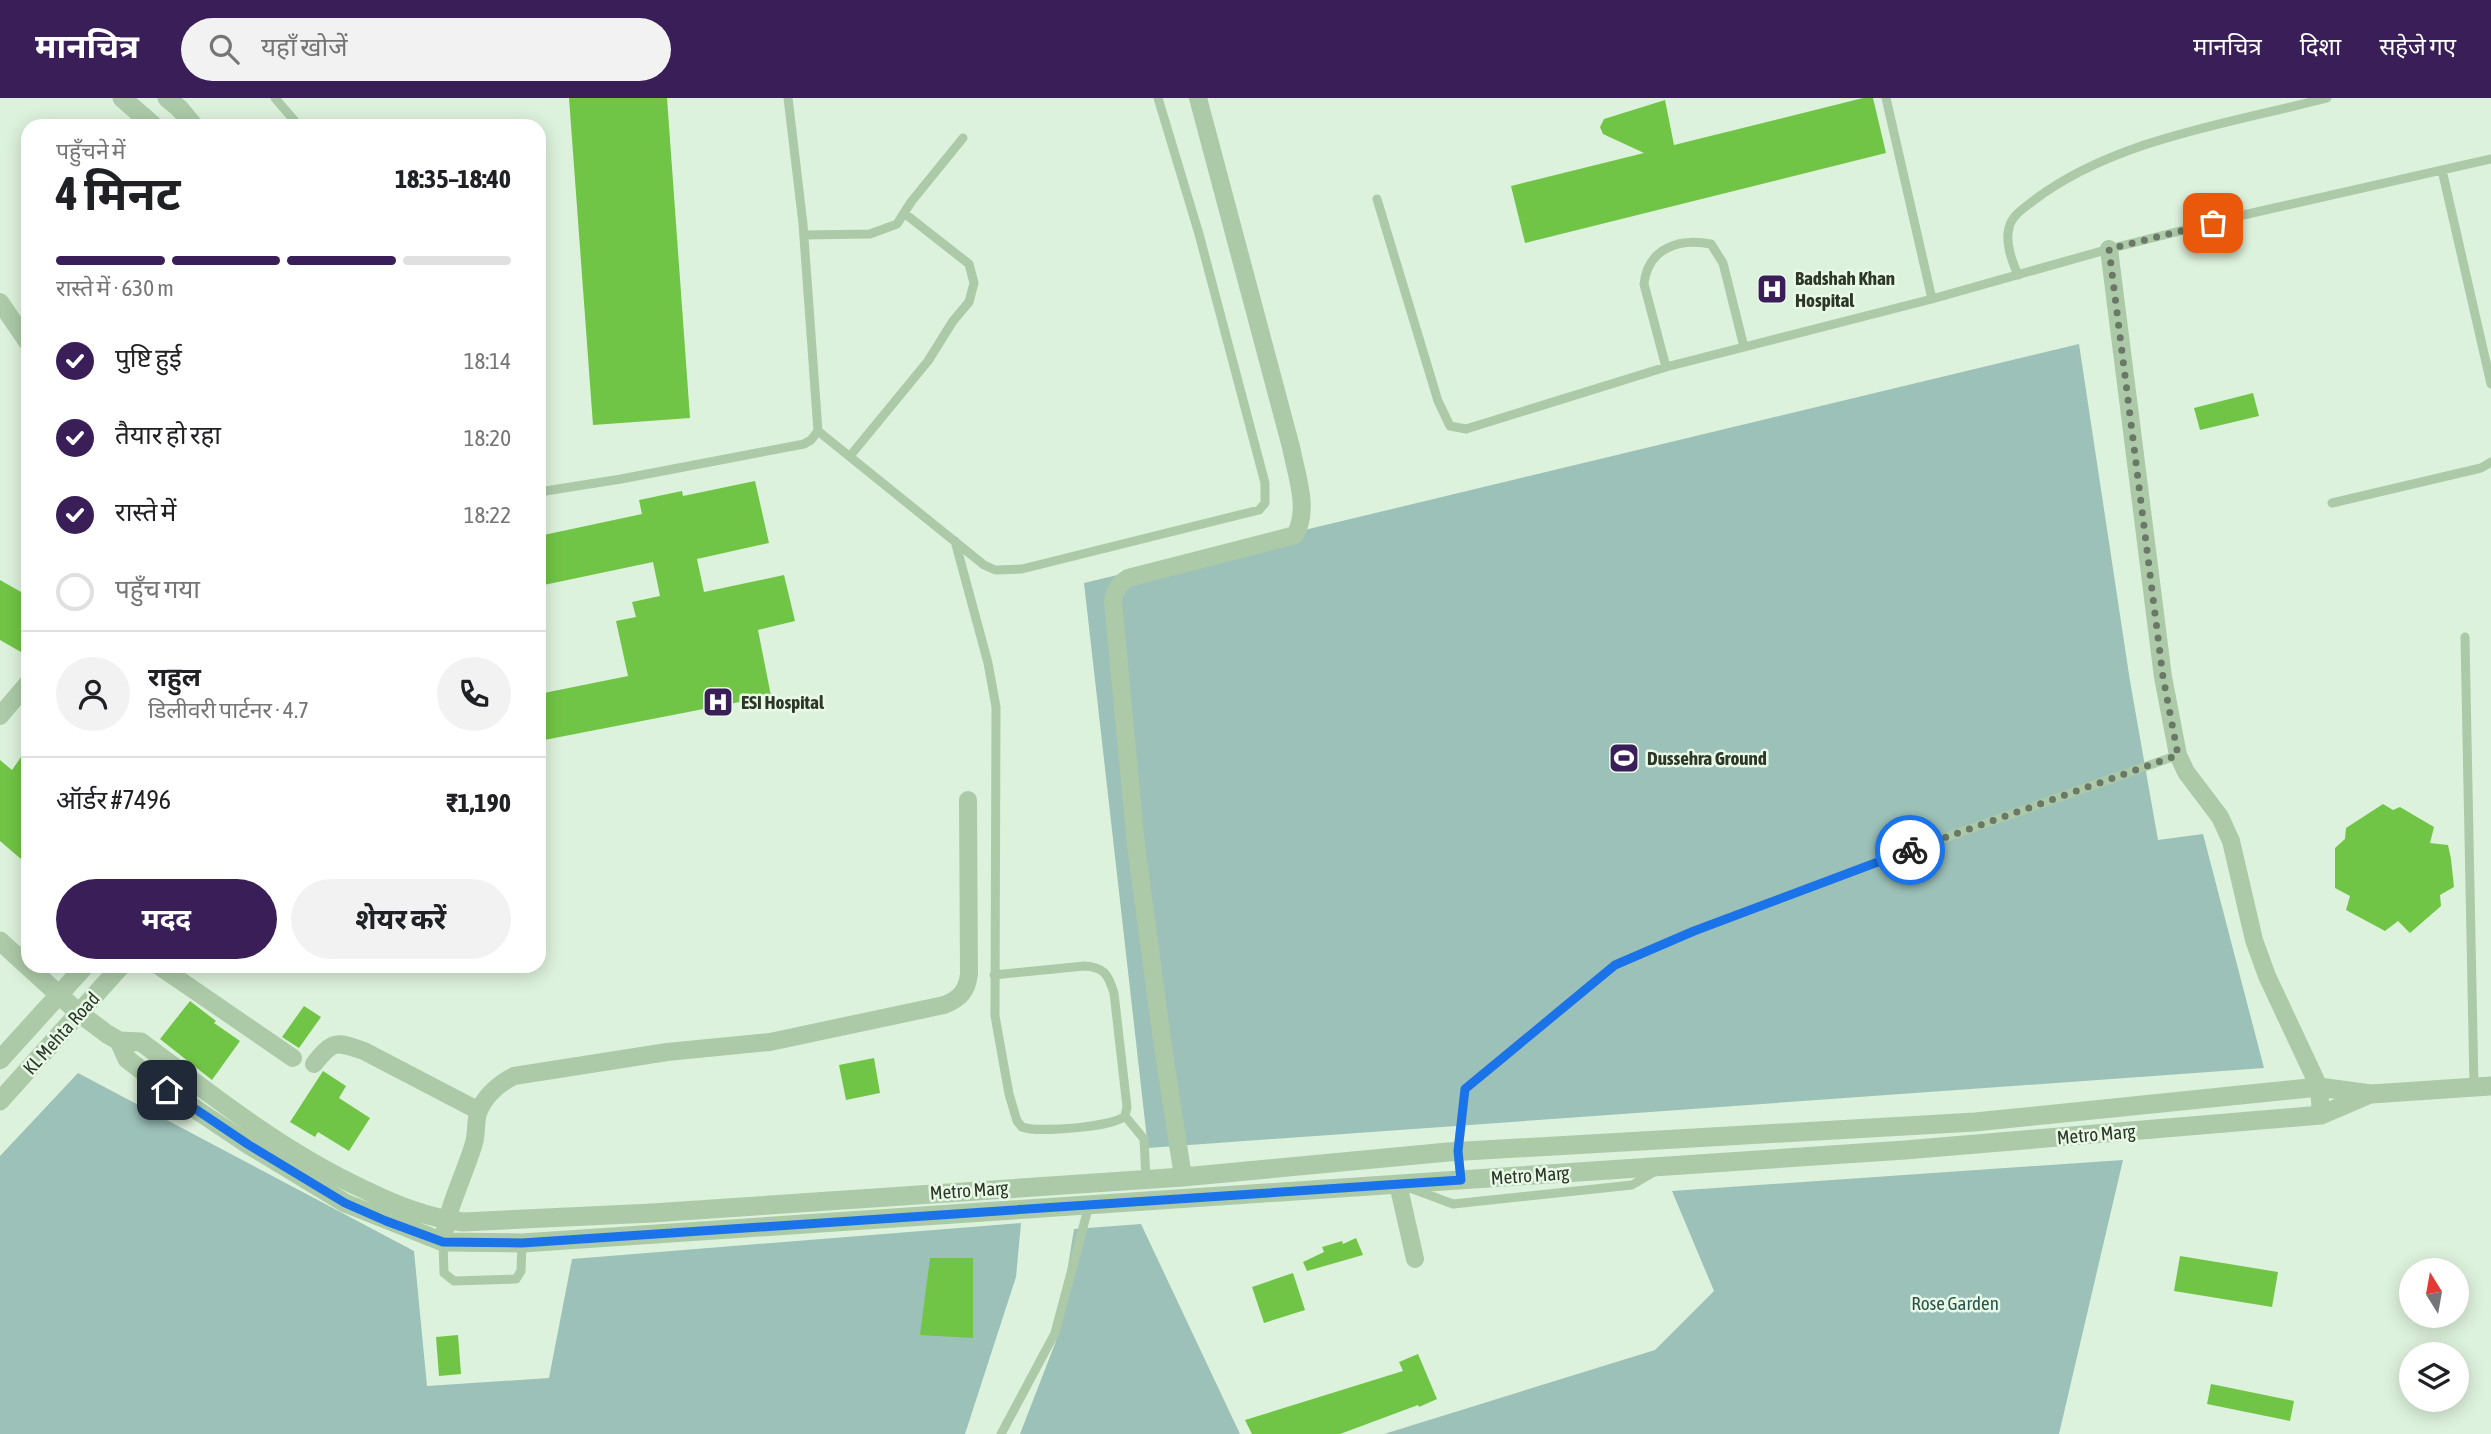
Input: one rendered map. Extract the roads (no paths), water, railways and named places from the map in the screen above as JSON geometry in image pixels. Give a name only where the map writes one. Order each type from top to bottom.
[{"type":"street","points":[[122,98],[146,119]]},
{"type":"street","points":[[1183,1177],[1136,845],[1113,601],[1120,583],[1128,578],[1295,535],[1301,525],[1302,502],[1291,447],[1198,98]]},
{"type":"street","points":[[177,103],[189,119]]},
{"type":"street","points":[[2109,249],[2163,677],[2178,755],[2186,772],[2225,825],[2254,940],[2267,976],[2319,1087],[2321,1115]]},
{"type":"street","points":[[0,302],[21,333]]},
{"type":"street","points":[[1,713],[21,691]]},
{"type":"street","points":[[443,1242],[445,1220],[475,1141],[478,1111],[503,1082],[521,1073],[667,1052],[770,1042],[825,1032],[954,1001],[965,990],[969,974],[968,800]]},
{"type":"street","name":"Metro Marg","points":[[0,941],[21,960]]},
{"type":"street","name":"Metro Marg","points":[[35,973],[79,1013],[118,1041],[127,1059],[167,1090],[249,1145],[345,1203],[443,1242],[522,1243],[1905,1150],[2321,1115],[2371,1094]]},
{"type":"street","name":"KL Mehta Road","points":[[0,1060],[79,973]]},
{"type":"street","name":"KL Mehta Road","points":[[0,1101],[115,973]]},
{"type":"street","points":[[169,973],[293,1058]]},
{"type":"street","name":"Metro Marg","points":[[118,1041],[141,1042],[253,1126],[305,1160],[406,1209],[463,1222],[519,1221],[1183,1177],[1458,1151],[1975,1122],[2319,1087],[2371,1094],[2483,1086]]},
{"type":"street","points":[[314,1064],[328,1047],[337,1042],[349,1045],[478,1111]]},
{"type":"street","points":[[1398,1184],[1415,1259]]},
{"type":"lane","points":[[275,98],[293,119]]},
{"type":"lane","points":[[788,98],[804,235],[818,431],[985,565],[995,570],[1022,569],[1249,513],[1259,510],[1265,503],[1265,483],[1199,234],[1158,98]]},
{"type":"lane","points":[[1886,98],[1932,299]]},
{"type":"lane","points":[[2018,275],[2012,260],[2008,227],[2017,214],[2070,177],[2136,149],[2230,121],[2327,98]]},
{"type":"lane","points":[[804,235],[870,234],[897,224],[963,138]]},
{"type":"lane","points":[[1377,199],[1437,401],[1450,426],[1466,429],[1666,368],[1932,299],[2109,249],[2239,216],[2491,159]]},
{"type":"lane","points":[[2442,170],[2491,384]]},
{"type":"lane","points":[[850,456],[928,361],[953,321],[970,302],[974,283],[969,264],[904,213]]},
{"type":"lane","points":[[1666,368],[1644,284],[1646,271],[1653,258],[1665,248],[1699,242],[1711,244],[1723,263],[1744,347]]},
{"type":"lane","points":[[546,491],[804,444],[818,431]]},
{"type":"lane","points":[[2332,503],[2482,468],[2491,462]]},
{"type":"lane","points":[[955,541],[988,663],[997,716],[994,975],[995,1016],[1013,1111],[1022,1127],[1040,1131],[1114,1122],[1125,1116],[1127,1107],[1114,993],[1103,971],[1084,966],[994,975]]},
{"type":"lane","points":[[2465,637],[2483,1086]]},
{"type":"lane","points":[[1461,1180],[1458,1151],[1465,1089],[1615,965],[1694,931],[2178,755]]},
{"type":"lane","points":[[1125,1116],[1144,1139],[1146,1179]]},
{"type":"lane","points":[[1398,1184],[1453,1204],[1632,1185],[1663,1166]]},
{"type":"lane","points":[[1001,1434],[1055,1333],[1089,1206],[1088,1182]]},
{"type":"lane","points":[[443,1242],[444,1273],[454,1281],[516,1279],[521,1271],[522,1243]]},
{"type":"place","name":"Badshah Khan Hospital","points":[[1772,289]]},
{"type":"place","name":"ESI Hospital","points":[[718,702]]},
{"type":"place","name":"Dussehra Ground","points":[[1624,758]]},
{"type":"park label","name":"Rose Garden","points":[[1955,1303]]}]
